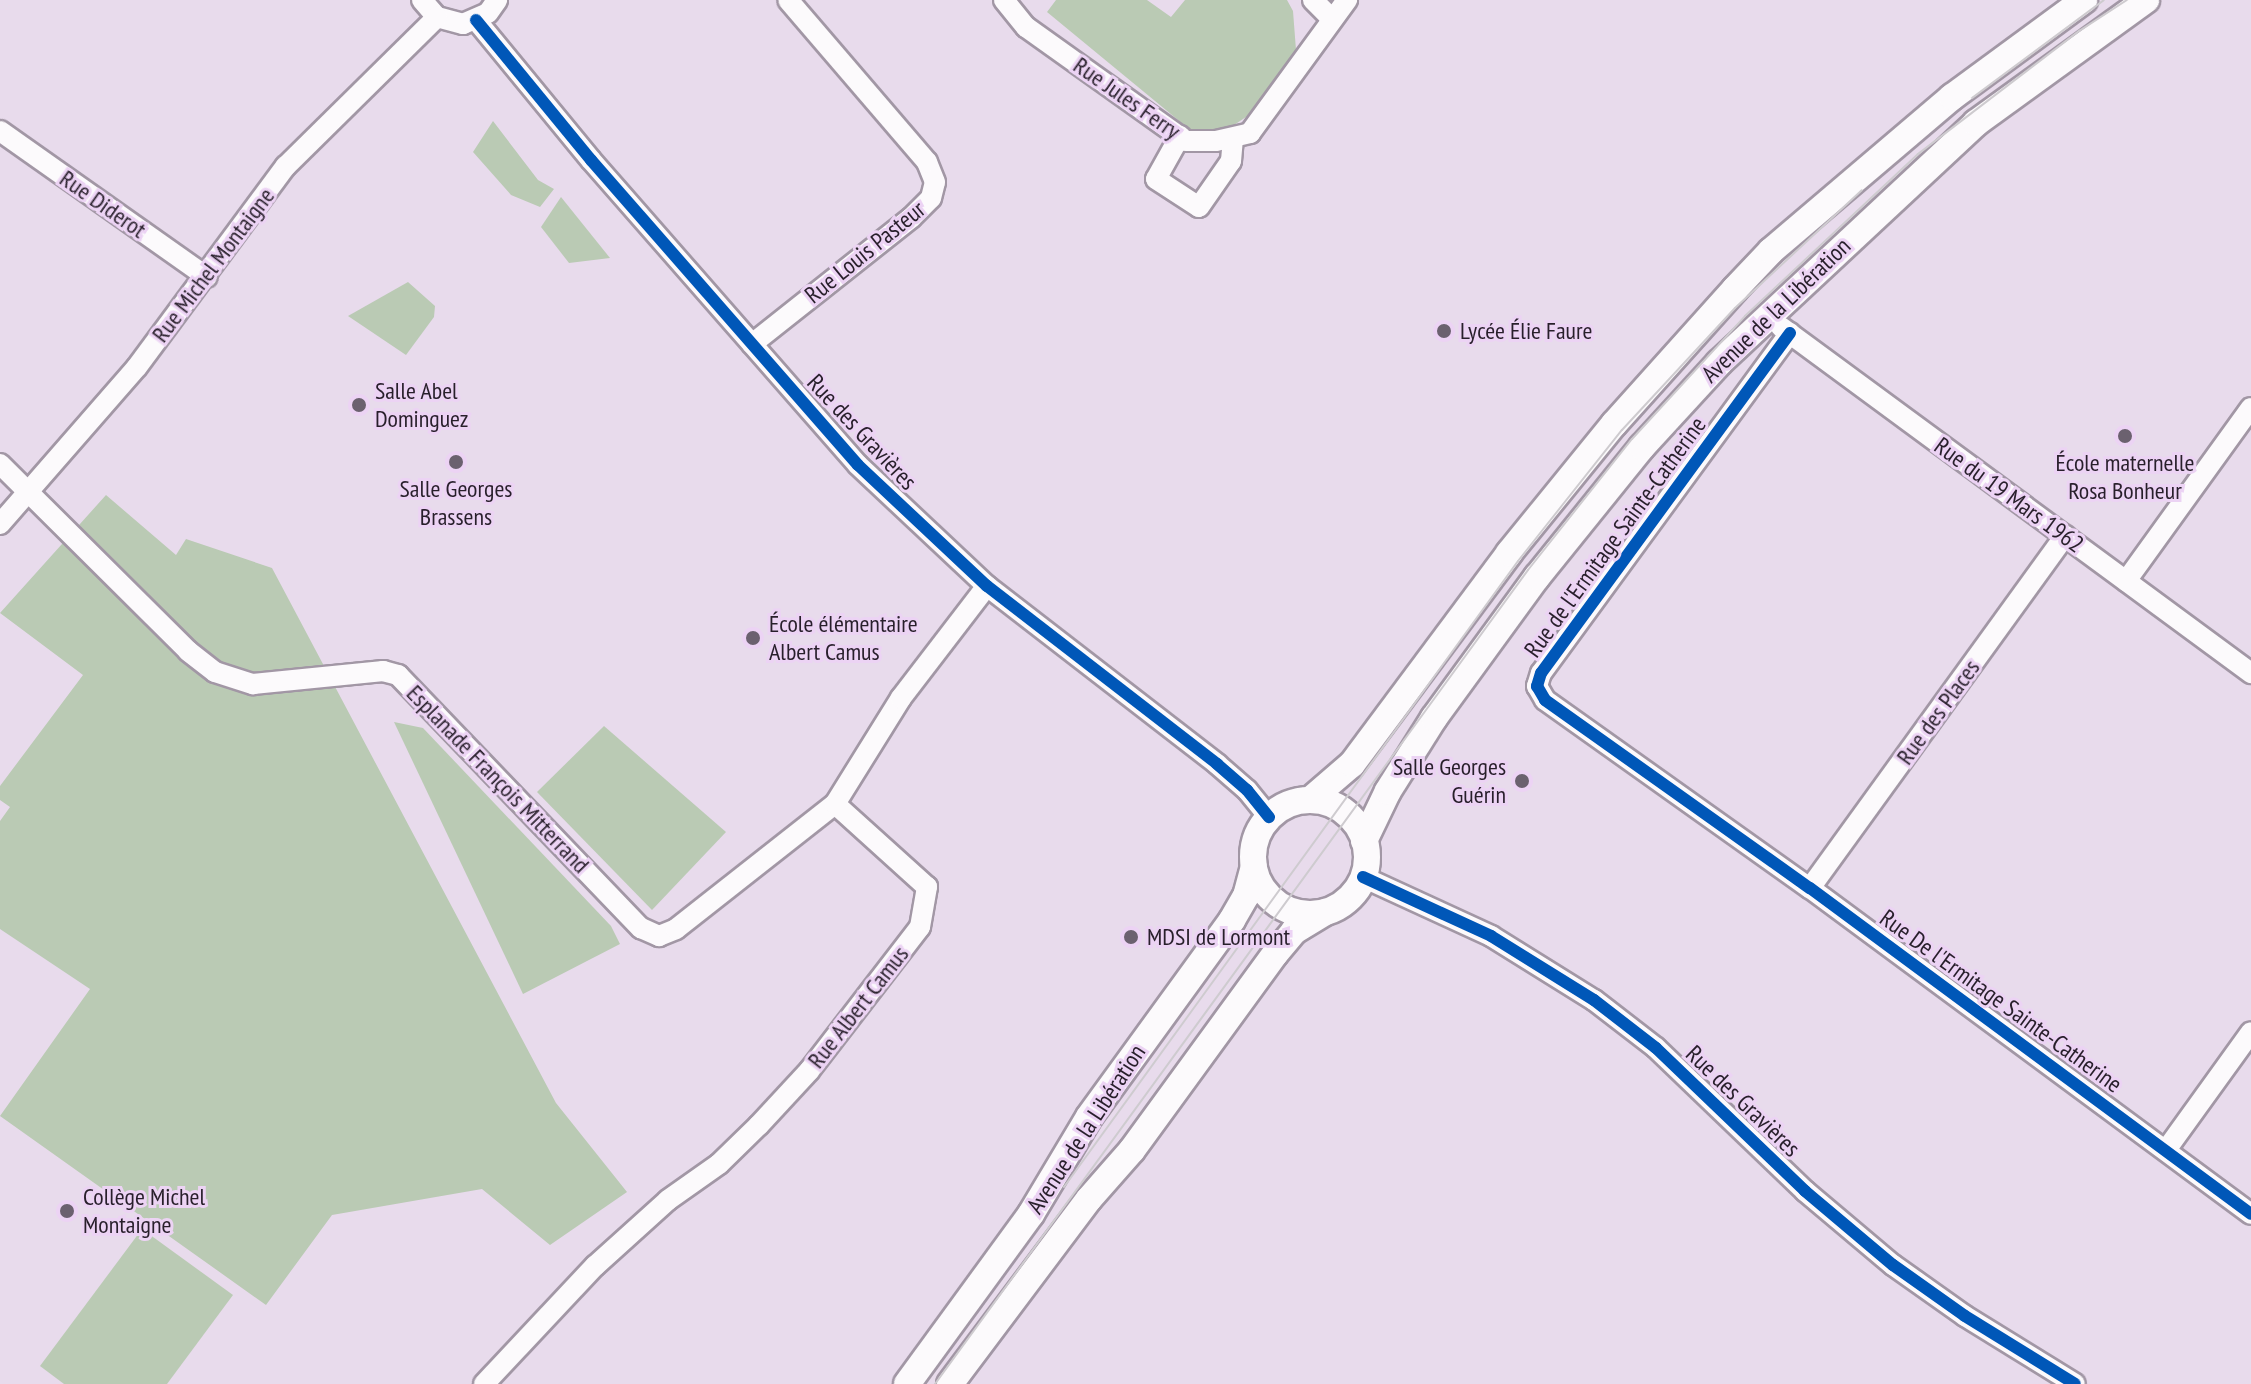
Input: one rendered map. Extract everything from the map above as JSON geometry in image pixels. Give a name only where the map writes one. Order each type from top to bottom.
[{"type":"street","points":[[422,0],[437,17],[449,22],[476,20],[497,0]]},
{"type":"street","name":"Rue Louis Pasteur","points":[[752,344],[911,218],[931,198],[935,182],[927,162],[788,0]]},
{"type":"street","name":"Rue Jules Ferry","points":[[1004,0],[1026,27],[1186,141],[1233,140]]},
{"type":"street","points":[[1313,0],[1332,19]]},
{"type":"street","points":[[1180,136],[1156,179],[1199,207],[1231,161],[1233,140],[1250,133],[1347,0]]},
{"type":"street","name":"Avenue de la Libération","points":[[1310,800],[1352,764],[1518,541],[1614,424],[1771,251],[1952,97],[2084,0]]},
{"type":"street","name":"Avenue de la Libération","points":[[1364,841],[1388,791],[1434,718],[1537,577],[1642,447],[1719,363],[1976,123],[2146,0]]},
{"type":"street","name":"Rue Michel Montaigne","points":[[0,524],[137,367],[207,277],[286,166],[437,17]]},
{"type":"street","name":"Rue des Gravières","points":[[476,20],[591,160],[858,465],[987,586],[1217,764],[1247,790],[1269,817]]},
{"type":"street","name":"Rue Diderot","points":[[0,131],[207,277]]},
{"type":"street","name":"Rue du 19 Mars 1962","points":[[1768,317],[2251,673]]},
{"type":"street","name":"Rue de l'Ermitage Sainte-Catherine","points":[[1790,333],[1541,673],[1537,686],[1545,700],[1810,888]]},
{"type":"street","points":[[2126,581],[2251,408]]},
{"type":"street","points":[[0,464],[27,492]]},
{"type":"street","name":"Esplanade François Mitterrand","points":[[27,492],[188,651],[215,672],[253,684],[383,671],[398,675],[641,928],[659,936],[676,929],[835,804]]},
{"type":"street","name":"Rue des Places","points":[[1810,888],[2065,536]]},
{"type":"street","points":[[835,804],[901,698],[987,586]]},
{"type":"street","points":[[1310,800],[1338,808],[1350,817],[1364,841],[1363,877],[1355,892],[1342,905],[1326,912],[1298,913],[1278,904],[1260,885],[1254,867],[1259,832],[1269,817],[1281,808],[1310,800]]},
{"type":"street","name":"Rue Albert Camus","points":[[484,1384],[595,1266],[687,1183],[719,1164],[759,1125],[809,1071],[920,927],[927,887],[835,804]]},
{"type":"street","name":"Avenue de la Libération","points":[[907,1384],[1031,1214],[1089,1117],[1232,920],[1246,896],[1254,867]]},
{"type":"street","name":"Rue des Gravières","points":[[1363,877],[1491,936],[1594,1000],[1656,1048],[1805,1191],[1893,1265],[1965,1316],[2075,1384]]},
{"type":"street","name":"Rue De l'Ermitage Sainte-Catherine","points":[[1810,888],[2166,1150]]},
{"type":"street","name":"Avenue de la Libération","points":[[950,1384],[1080,1211],[1132,1150],[1275,954],[1294,931],[1326,912]]},
{"type":"street","points":[[2251,1032],[2166,1150],[2251,1214]]},
{"type":"green space","points":[[1056,0],[1147,0],[1171,17],[1185,0],[1287,0],[1293,11],[1296,50],[1255,111],[1222,133],[1189,129],[1047,12]]},
{"type":"green space","points":[[493,121],[538,180],[554,189],[540,207],[511,195],[473,152]]},
{"type":"green space","points":[[561,197],[610,258],[569,263],[541,227]]},
{"type":"green space","points":[[408,282],[435,306],[434,317],[406,355],[348,316]]},
{"type":"green space","points":[[106,495],[176,555],[186,539],[272,568],[556,1103],[627,1192],[550,1245],[482,1189],[332,1215],[266,1305],[0,1116],[90,989],[0,929],[0,821],[10,807],[0,800],[0,786],[83,675],[0,613]]},
{"type":"green space","points":[[394,722],[423,728],[611,926],[620,944],[523,994]]},
{"type":"green space","points":[[604,726],[726,832],[652,910],[537,792]]},
{"type":"green space","points":[[142,1229],[233,1295],[167,1384],[64,1384],[40,1366]]},
{"type":"tram line","points":[[1972,98],[2104,0]]},
{"type":"tram line","points":[[935,1384],[1528,570],[1632,439],[1745,316],[1918,154],[2079,31],[2127,0]]},
{"type":"tram line","points":[[1064,1187],[1518,561],[1622,430],[1735,308],[1862,190]]},
{"type":"cycle path","points":[[476,20],[591,160],[858,465],[987,586],[1217,764],[1247,790],[1269,817]]},
{"type":"cycle path","points":[[1790,333],[1541,673],[1537,686],[1545,700],[1810,888],[2251,1214]]},
{"type":"cycle path","points":[[1363,877],[1491,936],[1594,1000],[1656,1048],[1805,1191],[1893,1265],[1965,1316],[2075,1384]]},
{"type":"place","name":"Lycée Élie Faure","points":[[1444,331]]},
{"type":"place","name":"Salle Abel Dominguez","points":[[359,405]]},
{"type":"place","name":"École maternelle Rosa Bonheur","points":[[2125,436]]},
{"type":"place","name":"Salle Georges Brassens","points":[[456,462]]},
{"type":"place","name":"École élémentaire Albert Camus","points":[[753,638]]},
{"type":"place","name":"Salle Georges Guérin","points":[[1522,781]]},
{"type":"place","name":"MDSI de Lormont","points":[[1131,937]]},
{"type":"place","name":"Collège Michel Montaigne","points":[[67,1211]]}]
